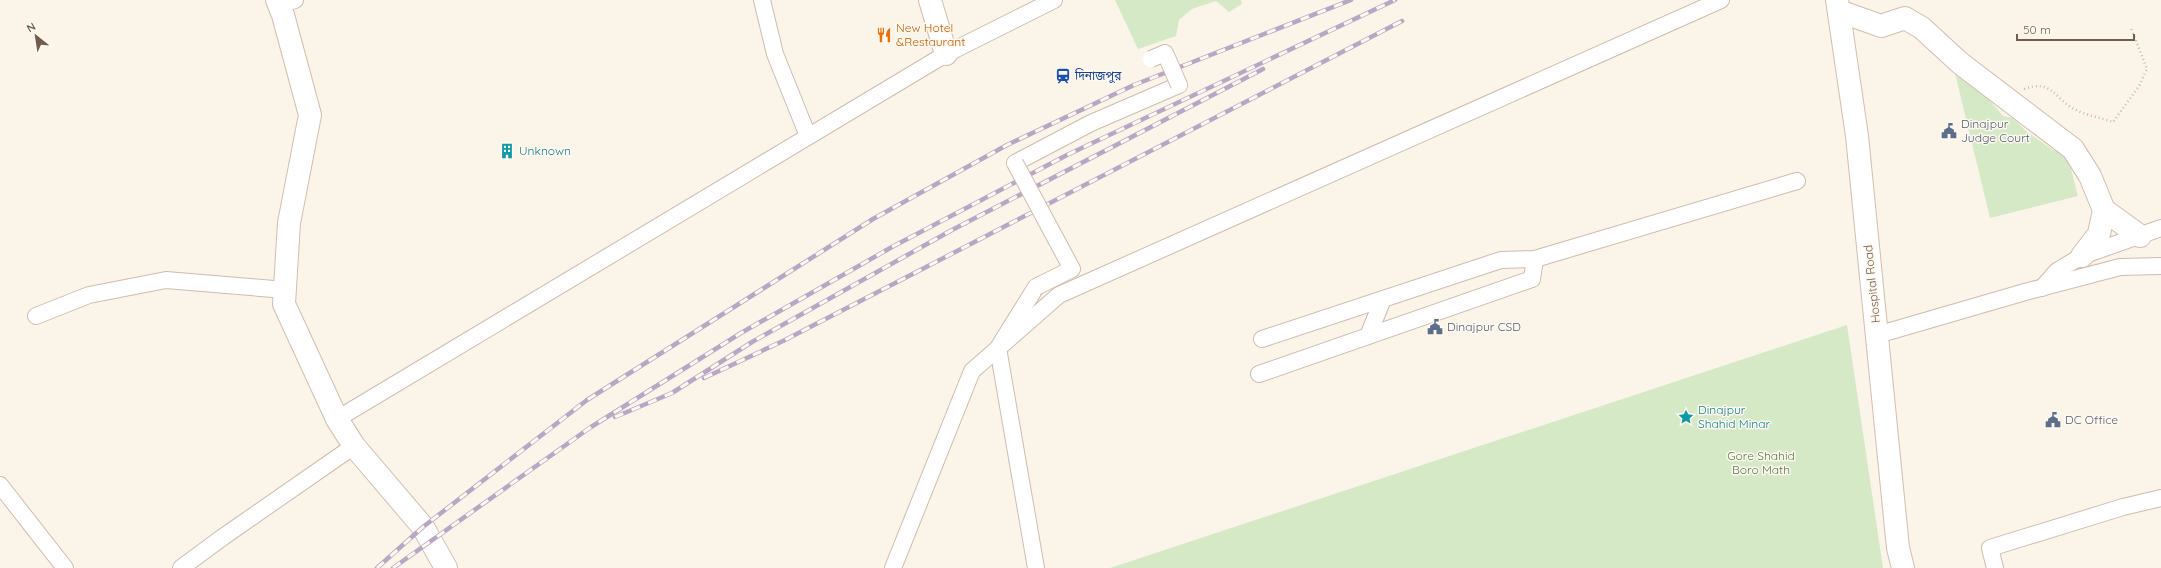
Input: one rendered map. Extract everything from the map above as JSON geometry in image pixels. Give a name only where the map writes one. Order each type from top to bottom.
[{"type":"street","points":[[762,0],[776,54],[808,136]]},
{"type":"street","points":[[930,0],[946,54]]},
{"type":"street","points":[[337,419],[946,54],[1054,0]]},
{"type":"street","points":[[893,568],[972,371],[1059,295],[1721,0]]},
{"type":"street","points":[[284,2],[310,115],[289,223],[284,304],[337,419],[354,446],[423,527],[446,568]]},
{"type":"street","points":[[1838,6],[1881,26],[1905,18],[1922,28],[1960,64],[2072,149],[2090,176],[2104,210],[2140,236]]},
{"type":"street","name":"Hospital Road","points":[[1838,6],[1857,136],[1898,548],[1903,568]]},
{"type":"street","points":[[1036,568],[998,348],[1036,287],[1072,269],[1015,164],[1091,123],[1179,85],[1165,53],[1151,59]]},
{"type":"street","points":[[1262,338],[1501,260],[1535,259],[1797,181]]},
{"type":"street","points":[[2082,256],[2099,234],[2104,210]]},
{"type":"street","points":[[2042,288],[2057,271],[2082,256],[2161,228]]},
{"type":"street","points":[[1259,374],[1532,279],[1535,259]]},
{"type":"street","points":[[1876,335],[2042,288],[2120,268],[2161,266]]},
{"type":"street","points":[[36,316],[89,295],[166,280],[285,290]]},
{"type":"street","points":[[1368,336],[1383,299]]},
{"type":"street","points":[[181,568],[354,446]]},
{"type":"street","points":[[0,485],[65,568]]},
{"type":"street","points":[[1995,568],[1990,548],[2123,507],[2161,498]]},
{"type":"path","points":[[2002,97],[2035,85],[2051,89],[2074,109],[2113,122],[2139,86],[2147,69],[2131,28]]},
{"type":"green space","points":[[1115,0],[1241,0],[1242,4],[1229,12],[1216,1],[1192,9],[1179,20],[1176,36],[1138,49]]},
{"type":"green space","points":[[1954,69],[1965,82],[1980,89],[2003,116],[2013,118],[2027,132],[2053,150],[2064,152],[2070,166],[2078,196],[1990,218]]},
{"type":"green space","name":"Gore Shahid Boro Math","points":[[1847,325],[1883,568],[1110,568]]},
{"type":"railway","points":[[377,568],[423,527],[587,400],[873,219],[1007,145],[1134,85],[1351,0]]},
{"type":"railway","points":[[393,568],[591,427],[741,333],[892,247],[1067,155],[1395,0]]},
{"type":"railway","points":[[704,378],[783,341],[1402,21]]},
{"type":"railway","points":[[615,417],[672,393],[752,342],[952,230],[1263,69]]},
{"type":"place","name":"New Hotel &Restaurant","points":[[884,35]]},
{"type":"place","name":"দিনাজপুর","points":[[1063,76]]},
{"type":"place","name":"Dinajpur Judge Court","points":[[1949,131]]},
{"type":"place","name":"Unknown","points":[[507,151]]},
{"type":"place","name":"Dinajpur CSD","points":[[1435,327]]},
{"type":"place","name":"Dinajpur Shahid Minar","points":[[1686,417]]},
{"type":"place","name":"DC Office","points":[[2053,420]]}]
